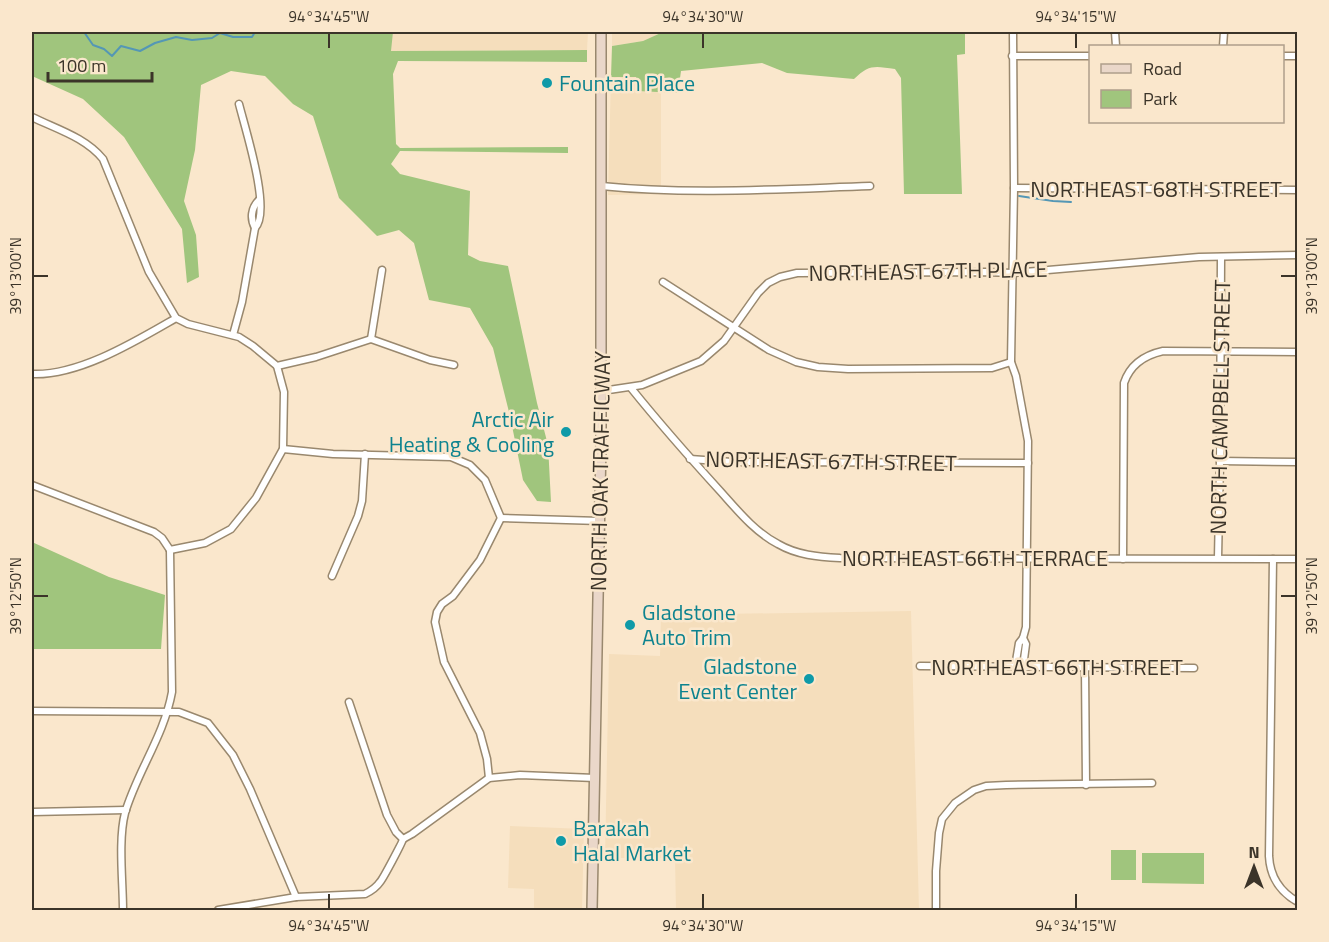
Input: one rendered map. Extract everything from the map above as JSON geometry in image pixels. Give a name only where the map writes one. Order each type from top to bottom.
[{"type":"main road","name":"NORTH OAK TRAFFICWAY","points":[[592,910],[602,390],[601,32]]},
{"type":"street","points":[[1013,32],[1014,189],[1011,362],[1026,424],[1028,463],[1026,618],[1015,667]]},
{"type":"street","points":[[1012,56],[1089,56]]},
{"type":"street","points":[[233,335],[242,302],[255,228],[260,224],[262,205],[259,200],[257,175],[239,104]]},
{"type":"street","points":[[32,117],[80,139],[97,151],[103,159],[149,272],[176,318],[188,324],[233,335],[253,346],[278,366],[284,392],[283,449],[256,498],[231,529],[205,543],[170,550]]},
{"type":"street","points":[[601,186],[750,190],[870,186]]},
{"type":"street","name":"NORTHEAST 68TH STREET","points":[[1014,189],[1298,190]]},
{"type":"street","name":"NORTHEAST 67TH PLACE","points":[[602,390],[631,388],[700,361],[724,341],[758,293],[768,283],[797,273],[1012,273],[1221,256],[1298,255]]},
{"type":"street","name":"NORTH CAMPBELL STREET","points":[[1218,558],[1221,256]]},
{"type":"street","points":[[371,339],[382,270]]},
{"type":"street","points":[[663,282],[782,357],[796,363],[848,369],[992,368],[1011,362]]},
{"type":"street","points":[[32,374],[59,372],[120,351],[176,318]]},
{"type":"street","points":[[278,366],[316,357],[371,339],[430,360],[454,365]]},
{"type":"street","points":[[1123,559],[1124,383],[1131,368],[1163,351],[1298,352]]},
{"type":"street","name":"NORTHEAST 67TH STREET","points":[[631,388],[690,459],[732,462],[1028,463]]},
{"type":"street","points":[[283,449],[451,457],[470,465],[485,480],[501,518],[480,560],[453,596],[442,604],[435,622],[444,662],[480,733],[489,778]]},
{"type":"street","points":[[332,576],[358,516],[362,501],[365,454]]},
{"type":"street","name":"NORTHEAST 66TH TERRACE","points":[[690,459],[764,536],[804,555],[840,558],[1298,559]]},
{"type":"street","points":[[1220,461],[1298,462]]},
{"type":"street","points":[[32,485],[154,532],[162,538],[170,550],[171,692],[153,751],[126,810],[123,829],[123,910]]},
{"type":"street","points":[[501,518],[600,521]]},
{"type":"street","points":[[1273,559],[1269,861],[1280,887],[1298,902]]},
{"type":"street","points":[[1023,638],[1026,644],[1023,667]]},
{"type":"street","name":"NORTHEAST 66TH STREET","points":[[920,666],[1194,668]]},
{"type":"street","points":[[1085,667],[1086,784]]},
{"type":"street","points":[[349,702],[387,815],[396,832],[403,839]]},
{"type":"street","points":[[32,711],[167,711],[179,712],[208,723],[233,755],[296,897]]},
{"type":"street","points":[[218,910],[296,897],[365,894],[373,890],[382,880],[403,839],[489,778],[520,775],[595,778]]},
{"type":"street","points":[[936,910],[936,871],[942,819],[951,807],[974,790],[986,786],[1152,783]]},
{"type":"street","points":[[32,812],[126,810]]},
{"type":"shaded area","points":[[393,32],[588,32],[587,50],[390,51]]},
{"type":"shaded area","points":[[612,32],[663,32],[643,41],[612,46]]},
{"type":"shaded area","points":[[611,77],[637,77],[637,91],[661,92],[661,194],[608,195]]},
{"type":"shaded area","points":[[911,611],[919,910],[676,910],[675,858],[605,858],[609,654],[660,656],[661,615]]},
{"type":"shaded area","points":[[510,826],[584,829],[582,910],[534,910],[534,889],[508,888]]},
{"type":"green space","points":[[32,32],[393,32],[391,51],[587,50],[587,62],[398,61],[393,74],[396,144],[400,148],[568,147],[568,153],[400,151],[391,164],[400,174],[470,191],[468,255],[480,261],[508,266],[548,445],[551,502],[537,501],[523,480],[493,348],[470,308],[429,300],[414,243],[399,230],[377,236],[339,198],[313,116],[293,104],[265,76],[231,71],[201,85],[195,150],[184,201],[196,235],[199,277],[187,283],[182,229],[124,137],[83,99],[32,76]]},
{"type":"green space","points":[[663,32],[965,32],[965,54],[957,55],[962,194],[904,194],[901,78],[895,69],[868,68],[854,79],[787,73],[762,63],[681,71],[678,93],[637,91],[636,77],[611,77],[612,46],[643,41]]},
{"type":"green space","points":[[32,542],[109,577],[165,595],[161,649],[32,649]]},
{"type":"green space","points":[[1111,850],[1136,850],[1136,880],[1111,880]]},
{"type":"green space","points":[[1142,853],[1204,853],[1204,884],[1142,883]]},
{"type":"waterway","points":[[84,32],[93,45],[104,49],[112,56],[121,46],[140,51],[155,43],[176,37],[192,40],[212,38],[220,33],[233,37],[252,37],[255,32]]},
{"type":"waterway","points":[[1019,196],[1071,202]]},
{"type":"place","name":"Fountain Place","points":[[547,83]]},
{"type":"place","name":"Arctic Air Heating & Cooling","points":[[566,432]]},
{"type":"place","name":"Gladstone Auto Trim","points":[[630,625]]},
{"type":"place","name":"Gladstone Event Center","points":[[809,679]]},
{"type":"place","name":"Barakah Halal Market","points":[[561,841]]}]
